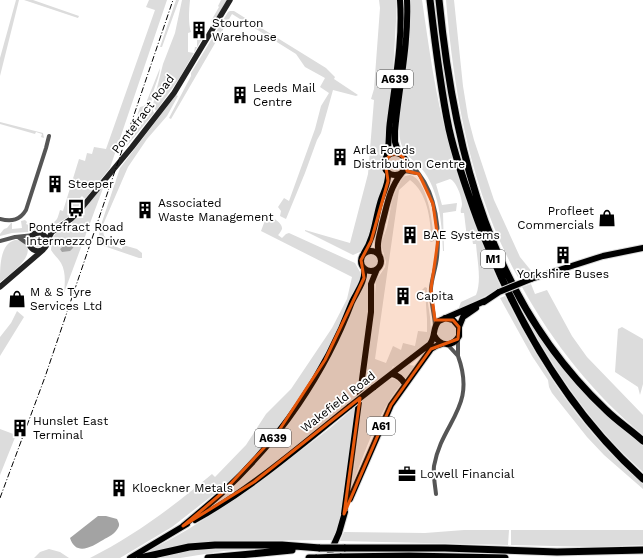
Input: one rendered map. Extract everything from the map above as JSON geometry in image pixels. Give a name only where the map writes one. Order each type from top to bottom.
[{"type":"highway","points":[[426,0],[436,54]]},
{"type":"highway","name":"M1","points":[[430,0],[436,54],[449,130],[468,193],[490,254],[511,298],[548,366],[595,430],[643,479]]},
{"type":"highway","name":"M1","points":[[440,0],[457,128],[485,223],[512,286],[556,354],[606,410],[643,441]]},
{"type":"highway","points":[[140,558],[190,547],[282,545],[320,548]]},
{"type":"highway","points":[[208,558],[320,548],[445,548],[557,552],[643,550]]},
{"type":"highway","points":[[309,558],[408,556],[505,558]]},
{"type":"main road","name":"Pontefract Road","points":[[47,241],[57,228],[71,219],[79,211],[157,116],[187,73],[230,0]]},
{"type":"main road","name":"A639","points":[[386,158],[389,146],[389,128],[399,40],[400,0]]},
{"type":"main road","name":"A639","points":[[402,156],[395,142],[395,131],[405,59],[407,0]]},
{"type":"main road","points":[[344,514],[371,312],[371,284],[377,269],[381,264],[380,257],[378,255],[377,242],[387,202],[395,181],[402,173],[406,164],[402,156],[391,154],[386,158],[384,164],[388,173],[387,184],[380,202],[371,241],[361,260],[364,268],[370,271],[377,269]]},
{"type":"main road","points":[[388,173],[396,176],[402,173]]},
{"type":"main road","name":"Pontefract Road","points":[[35,234],[57,228]]},
{"type":"main road","points":[[0,287],[47,246],[47,241],[42,234],[35,234],[30,239],[31,247],[29,258],[24,266]]},
{"type":"main road","points":[[31,247],[38,251],[43,250]]},
{"type":"main road","points":[[458,339],[460,332],[459,327],[463,317],[500,292],[531,279],[604,256],[643,248]]},
{"type":"main road","points":[[364,253],[373,251],[378,255]]},
{"type":"main road","name":"A639","points":[[183,526],[222,493],[252,463],[276,435],[303,398],[340,332],[356,292],[362,282],[365,273],[364,268]]},
{"type":"main road","points":[[445,344],[439,342],[434,336],[435,325],[443,318],[487,300]]},
{"type":"main road","points":[[443,318],[453,320],[459,327]]},
{"type":"main road","name":"Wakefield Road","points":[[130,558],[183,526],[215,509],[254,482],[430,344],[434,336]]},
{"type":"main road","name":"A61","points":[[328,558],[379,428],[391,405],[431,350],[436,346],[453,343],[458,339]]},
{"type":"main road","points":[[392,374],[396,374],[400,377],[405,384]]},
{"type":"street","points":[[0,218],[5,220],[17,219],[22,216],[26,210],[49,136]]},
{"type":"street","points":[[402,156],[419,174],[427,188],[433,204],[437,227],[438,251],[431,289],[431,300],[434,311],[435,325]]},
{"type":"street","points":[[402,173],[413,172],[419,174]]},
{"type":"street","points":[[0,241],[35,234]]},
{"type":"street","points":[[18,237],[31,247]]},
{"type":"street","points":[[434,311],[443,318]]},
{"type":"street","points":[[436,494],[434,466],[442,442],[462,403],[465,386],[463,369],[458,356],[458,339]]},
{"type":"street","points":[[445,344],[458,356]]},
{"type":"highlighted area","points":[[391,154],[399,154],[404,158],[407,171],[419,174],[433,204],[438,240],[431,289],[435,320],[453,320],[459,327],[458,339],[431,349],[391,405],[344,514],[360,398],[254,482],[183,526],[222,493],[276,435],[325,360],[364,278],[361,260],[371,241],[388,181],[385,161]]},
{"type":"shaded area","points":[[16,0],[19,0],[0,76],[0,58]]},
{"type":"shaded area","points":[[24,0],[33,0],[79,16],[78,18]]},
{"type":"shaded area","points":[[149,0],[167,0],[110,168],[85,199],[82,196],[79,199],[81,203],[70,216],[53,226],[29,232],[12,233],[0,236],[4,229],[11,223],[12,229],[22,228],[21,221],[25,220],[27,222],[26,224],[38,227],[47,226],[54,222],[57,219],[60,210],[63,211],[79,159],[85,161],[87,153],[92,154],[94,147],[106,149],[155,10],[146,7]]},
{"type":"shaded area","points":[[176,0],[179,0],[162,47],[160,47]]},
{"type":"shaded area","points":[[182,0],[190,0],[189,21],[191,32],[188,33],[188,52],[194,53],[179,79],[156,111],[153,105],[154,100],[163,64],[175,33]]},
{"type":"shaded area","points":[[221,0],[227,0],[213,23],[211,21],[219,7],[218,6]]},
{"type":"shaded area","points":[[379,0],[396,0],[393,72],[387,125],[386,151],[381,165],[386,181],[378,198],[369,238],[363,250],[353,255],[305,230],[350,243],[368,174],[374,100],[371,99],[374,89],[380,8]]},
{"type":"shaded area","points":[[409,0],[422,0],[443,124],[453,160],[472,216],[501,288],[458,310],[461,302],[476,295],[479,283],[476,244],[473,244],[472,238],[467,238],[464,213],[461,213],[462,201],[460,194],[450,179],[436,184],[442,205],[457,203],[456,211],[443,213],[443,251],[441,221],[434,191],[423,170],[408,156],[403,148],[400,137],[400,108]]},
{"type":"shaded area","points":[[446,0],[454,0],[463,86],[468,117],[474,140],[494,200],[520,257],[533,273],[519,279],[502,247],[488,213],[477,178],[460,108],[449,36]]},
{"type":"shaded area","points":[[230,11],[234,11],[326,68],[335,77],[334,79],[358,95],[356,96],[333,90],[321,133],[286,219],[280,216],[281,211],[278,207],[284,198],[289,201],[315,129],[321,106],[329,93],[320,87],[325,78],[305,67],[296,54],[232,14],[171,119],[169,118],[191,76],[191,73]]},
{"type":"shaded area","points":[[194,26],[199,29],[198,31],[200,32],[201,30],[203,37],[194,53],[195,47],[197,47],[197,28],[194,28]]},
{"type":"shaded area","points":[[160,68],[151,102],[154,113],[126,147],[140,107],[144,106],[146,103]]},
{"type":"shaded area","points":[[176,95],[178,96],[167,116],[147,139],[128,167],[102,227],[104,236],[110,241],[109,244],[122,249],[123,245],[137,249],[142,253],[142,258],[98,244],[100,228],[120,168]]},
{"type":"shaded area","points":[[0,122],[43,133],[44,138],[41,137],[42,134],[36,132],[35,134],[0,124]]},
{"type":"shaded area","points":[[395,156],[401,158],[403,164],[401,170],[395,172],[389,170],[387,164],[389,158]]},
{"type":"shaded area","points":[[410,175],[416,178],[425,194],[431,215],[434,241],[431,242],[429,240],[431,239],[427,206],[420,191],[410,180],[399,190],[375,359],[386,363],[393,346],[401,350],[403,343],[415,346],[418,331],[427,332],[425,290],[422,290],[425,287],[427,288],[431,329],[430,335],[428,341],[396,368],[393,366],[391,372],[364,392],[376,281],[385,267],[386,262],[381,244],[387,227],[395,193],[402,179],[405,176]]},
{"type":"shaded area","points":[[105,183],[64,293],[64,270],[61,263],[51,250],[52,238],[58,231],[66,230]]},
{"type":"shaded area","points":[[267,215],[279,222],[281,225],[282,229],[278,235],[282,238],[289,233],[355,263],[360,272],[360,279],[333,341],[308,387],[268,442],[215,496],[213,495],[172,527],[120,558],[90,558],[153,520],[212,474],[215,477],[246,445],[266,414],[291,389],[332,328],[347,299],[352,277],[261,231]]},
{"type":"shaded area","points":[[36,237],[40,237],[42,238],[42,246],[36,247],[33,244],[33,240]]},
{"type":"shaded area","points":[[15,240],[21,241],[25,244],[28,250],[27,255],[19,266],[0,282],[2,256],[6,246]]},
{"type":"shaded area","points":[[70,240],[75,242],[73,248],[70,251],[62,252],[60,249]]},
{"type":"shaded area","points":[[368,254],[374,254],[378,258],[378,264],[374,268],[368,268],[364,264],[364,258]]},
{"type":"shaded area","points":[[368,274],[371,274],[369,282],[370,303],[359,395],[272,465],[215,506],[213,504],[267,450],[305,400],[336,345],[366,282]]},
{"type":"shaded area","points":[[531,284],[535,294],[547,290],[572,336],[587,357],[643,415],[643,435],[591,385],[561,348],[534,308],[522,287]]},
{"type":"shaded area","points":[[505,296],[532,348],[564,397],[601,443],[643,484],[643,489],[604,455],[587,437],[552,393],[548,380],[532,356],[500,298]]},
{"type":"shaded area","points":[[518,298],[546,342],[620,427],[643,446],[643,472],[605,434],[572,392],[542,346],[516,299]]},
{"type":"shaded area","points":[[17,311],[24,317],[0,356],[0,337],[11,323]]},
{"type":"shaded area","points":[[447,321],[454,324],[457,331],[454,338],[447,341],[440,338],[437,331],[440,324]]},
{"type":"shaded area","points":[[622,327],[643,339],[643,384],[640,395],[638,387],[615,372],[618,329]]},
{"type":"shaded area","points":[[409,365],[416,366],[405,380],[398,373]]},
{"type":"shaded area","points":[[391,379],[395,379],[401,384],[379,420],[352,485],[362,400]]},
{"type":"shaded area","points":[[358,405],[343,508],[335,540],[215,541],[179,545],[150,552],[150,550],[197,524],[242,494],[308,446]]},
{"type":"shaded area","points":[[0,429],[16,435],[0,475]]},
{"type":"shaded area","points":[[98,516],[106,516],[117,519],[119,527],[113,534],[90,547],[80,549],[76,547],[70,538]]},
{"type":"shaded area","points":[[464,530],[509,530],[508,545],[340,541],[344,532],[425,533]]},
{"type":"shaded area","points":[[511,530],[643,530],[643,545],[595,547],[511,545]]},
{"type":"shaded area","points":[[212,548],[270,548],[224,551],[180,558],[149,558],[174,552]]},
{"type":"shaded area","points":[[49,549],[60,552],[69,558],[34,558],[40,552]]},
{"type":"railway","points":[[0,498],[45,377],[173,0]]},
{"type":"place","name":"Stourton Warehouse","points":[[199,30]]},
{"type":"place","name":"Leeds Mail Centre","points":[[240,95]]},
{"type":"place","name":"Arla Foods Distribution Centre","points":[[340,157]]},
{"type":"place","name":"Steeper","points":[[55,184]]},
{"type":"place","name":"Pontefract Road Intermezzo Drive","points":[[76,208]]},
{"type":"place","name":"Associated Waste Management","points":[[145,210]]},
{"type":"place","name":"Profleet Commercials","points":[[607,218]]},
{"type":"place","name":"BAE Systems","points":[[410,235]]},
{"type":"place","name":"Yorkshire Buses","points":[[563,255]]},
{"type":"place","name":"Capita","points":[[403,296]]},
{"type":"place","name":"M & S Tyre Services Ltd","points":[[17,299]]},
{"type":"place","name":"Hunslet East Terminal","points":[[20,428]]},
{"type":"place","name":"Lowell Financial","points":[[407,474]]},
{"type":"place","name":"Kloeckner Metals","points":[[119,488]]}]
